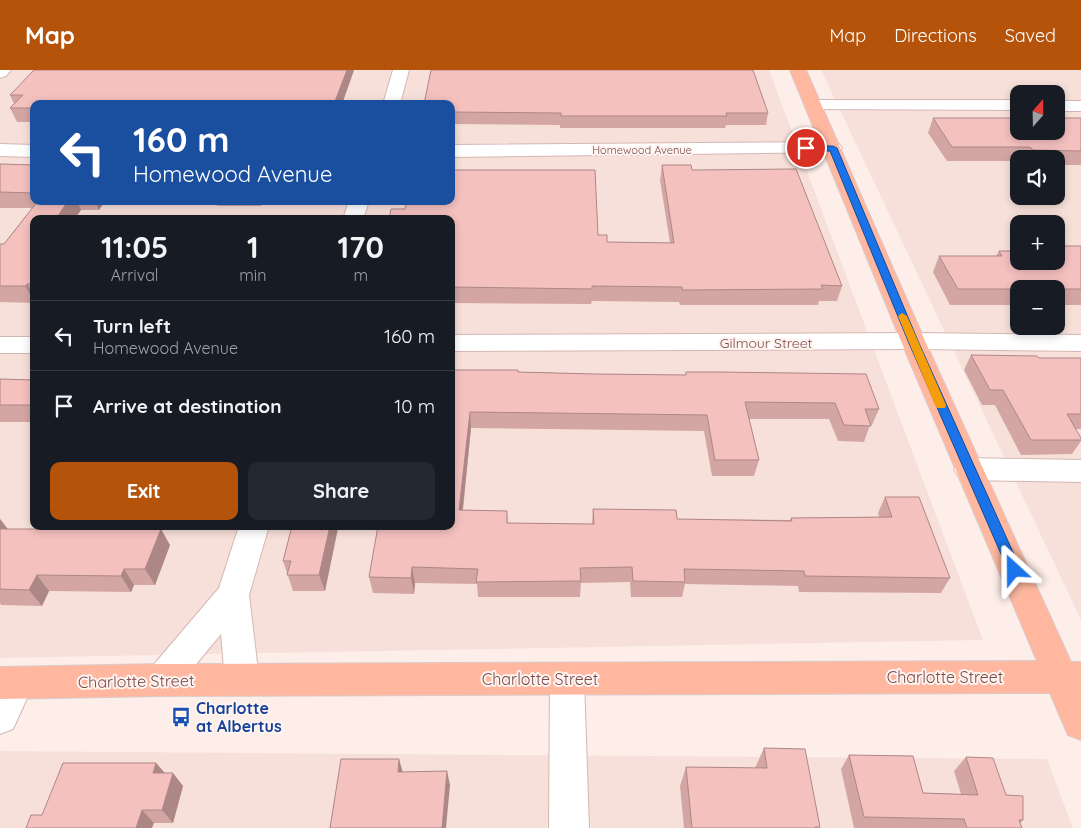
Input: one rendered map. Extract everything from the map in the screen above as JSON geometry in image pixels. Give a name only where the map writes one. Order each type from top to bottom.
[{"type":"main road","points":[[798,70],[833,148],[968,469],[1071,678],[1081,723]]},
{"type":"main road","name":"Charlotte Street","points":[[8,683],[242,679],[1071,678]]},
{"type":"street","points":[[0,73],[3,70]]},
{"type":"street","points":[[392,100],[401,70]]},
{"type":"street","points":[[814,105],[1010,106]]},
{"type":"street","points":[[1065,106],[1081,106]]},
{"type":"street","name":"Homewood Avenue","points":[[455,151],[833,148]]},
{"type":"street","points":[[0,150],[30,151]]},
{"type":"street","name":"Gilmour Street","points":[[455,343],[913,341],[1081,343]]},
{"type":"street","points":[[0,345],[30,345]]},
{"type":"street","points":[[968,469],[1081,471]]},
{"type":"street","points":[[162,680],[233,595],[253,530]]},
{"type":"street","points":[[233,595],[242,679]]},
{"type":"street","points":[[567,679],[569,828]]},
{"type":"street","points":[[0,717],[8,683]]},
{"type":"shaded area","points":[[0,70],[769,70],[983,640],[0,658]]},
{"type":"shaded area","points":[[821,70],[1081,70],[1081,620]]},
{"type":"shaded area","points":[[0,751],[1047,759],[1073,828],[0,828]]},
{"type":"building","points":[[34,70],[347,70],[336,100],[30,100],[30,108],[10,108],[23,95],[10,95]]},
{"type":"building","points":[[431,70],[753,70],[768,113],[726,113],[727,116],[561,116],[561,113],[455,112],[455,100],[425,100]]},
{"type":"building","points":[[933,118],[1010,118],[1010,140],[1065,140],[1065,118],[1081,118],[1081,151],[1033,150],[1030,147],[952,147]]},
{"type":"building","points":[[0,164],[30,165],[30,193],[0,192]]},
{"type":"building","points":[[662,165],[691,165],[692,170],[796,169],[842,286],[821,285],[823,289],[682,290],[682,287],[592,286],[592,289],[455,287],[455,215],[390,215],[391,209],[405,209],[406,205],[455,205],[455,170],[595,170],[598,235],[607,235],[607,242],[674,243]]},
{"type":"building","points":[[35,205],[65,205],[59,215],[30,215],[30,284],[26,286],[0,286],[0,244],[4,244]]},
{"type":"building","points":[[1065,246],[1081,246],[1081,289],[1065,289],[1065,280],[1010,280],[1010,289],[958,289],[939,256],[1002,256],[999,251],[1010,251],[1010,270],[1065,270]]},
{"type":"building","points":[[971,355],[1081,358],[1081,414],[1067,414],[1081,440],[1031,440],[1003,390],[990,390]]},
{"type":"building","points":[[455,370],[518,370],[518,372],[594,374],[686,375],[686,372],[720,372],[866,374],[879,409],[865,409],[871,426],[844,425],[835,403],[745,402],[759,460],[715,460],[707,415],[470,412],[459,510],[507,511],[507,523],[594,524],[593,509],[676,510],[677,519],[792,521],[791,518],[892,517],[885,497],[919,497],[950,578],[805,576],[804,571],[684,569],[685,582],[633,581],[632,567],[580,568],[581,581],[476,582],[478,569],[412,567],[411,578],[369,577],[377,530],[455,530]]},
{"type":"building","points":[[0,379],[30,380],[30,405],[0,405]]},
{"type":"building","points":[[0,529],[161,530],[145,569],[124,569],[121,576],[37,575],[29,590],[0,589]]},
{"type":"building","points":[[291,530],[329,530],[319,575],[287,575],[291,561],[283,561]]},
{"type":"building","points":[[764,748],[805,749],[820,827],[692,828],[686,767],[767,768]]},
{"type":"building","points":[[849,755],[913,756],[923,793],[978,795],[966,757],[993,758],[1006,795],[1023,796],[1023,820],[1019,820],[1022,828],[967,828],[964,819],[864,817]]},
{"type":"building","points":[[341,759],[399,759],[398,772],[447,771],[442,828],[330,828]]},
{"type":"building","points":[[63,763],[156,763],[153,773],[173,773],[162,810],[142,810],[136,828],[26,828],[31,815],[42,815]]},
{"type":"slow traffic","points":[[902,316],[941,405]]},
{"type":"place","name":"Charlotte at Albertus","points":[[181,717]]},
{"type":"route","points":[[806,148],[833,148],[913,341],[1014,570]]}]
